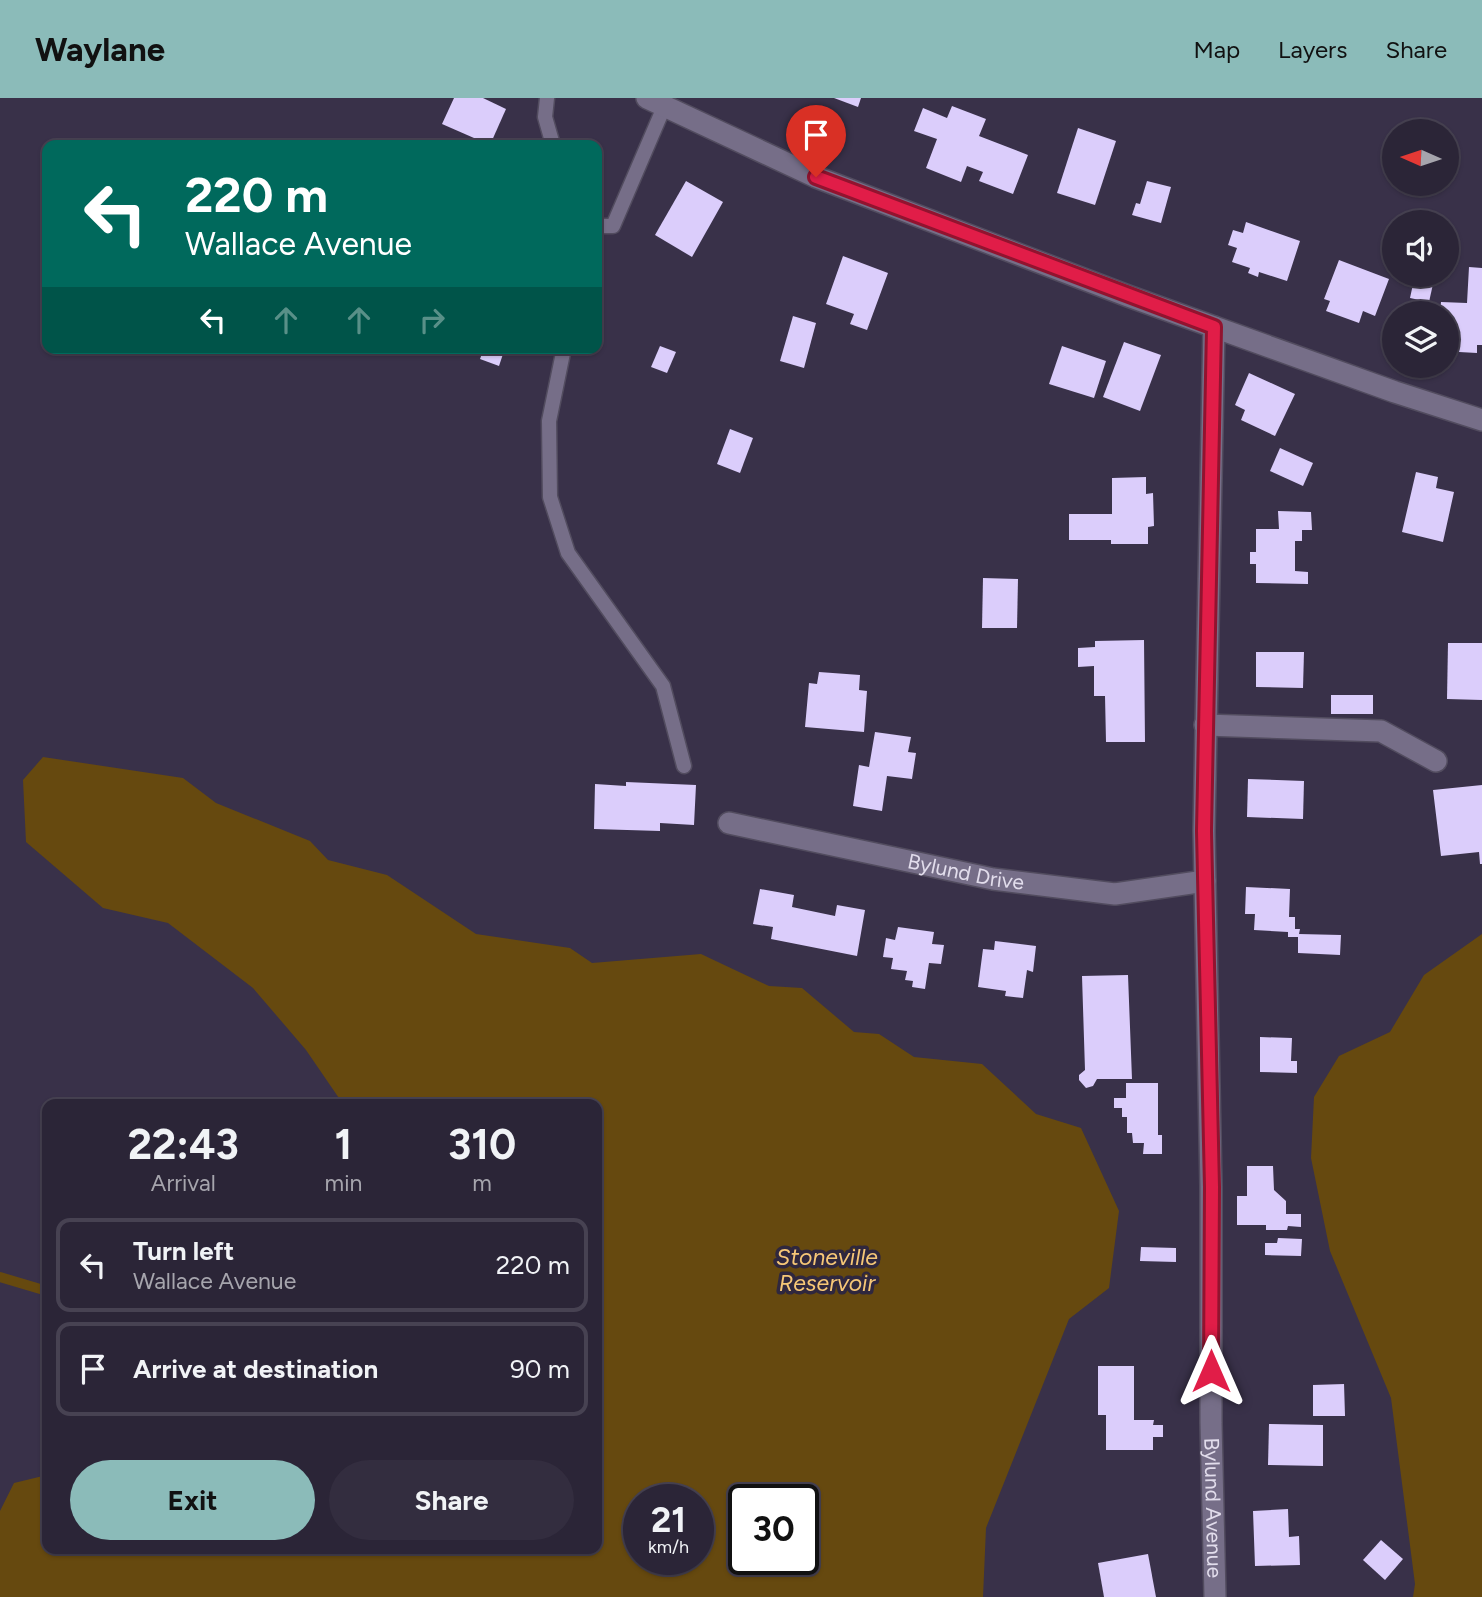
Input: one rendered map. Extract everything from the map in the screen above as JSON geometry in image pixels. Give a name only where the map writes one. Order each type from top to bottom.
[{"type":"street","points":[[655,103],[816,177],[1214,327],[1435,406],[1482,420]]},
{"type":"street","name":"Bylund Avenue","points":[[1214,327],[1205,725],[1205,881],[1212,1187],[1211,1423],[1215,1597]]},
{"type":"street","points":[[1205,725],[1381,732],[1436,761]]},
{"type":"street","name":"Bylund Drive","points":[[729,823],[993,878],[1115,894],[1205,881]]},
{"type":"lane","points":[[547,98],[545,117],[552,140]]},
{"type":"lane","points":[[602,226],[613,226],[655,103]]},
{"type":"lane","points":[[563,354],[549,421],[550,498],[568,553],[663,686],[684,766]]},
{"type":"water","name":"Stoneville Reservoir","points":[[43,757],[183,778],[216,803],[310,841],[328,860],[387,875],[476,934],[570,948],[592,963],[701,954],[769,986],[802,988],[854,1032],[879,1034],[914,1057],[982,1064],[1036,1114],[1081,1128],[1119,1211],[1109,1288],[1069,1319],[986,1528],[983,1597],[0,1597],[0,1511],[14,1483],[42,1476],[42,1554],[602,1554],[602,1099],[340,1099],[306,1050],[253,988],[168,923],[103,908],[26,842],[23,780]]},
{"type":"water","points":[[1482,934],[1482,1597],[1413,1597],[1415,1584],[1391,1398],[1330,1251],[1311,1158],[1314,1097],[1339,1056],[1390,1032],[1424,975]]},
{"type":"building","points":[[454,98],[483,98],[506,109],[492,140],[479,140],[442,124]]},
{"type":"building","points":[[834,98],[861,98],[858,107]]},
{"type":"building","points":[[952,106],[986,119],[979,136],[1028,155],[1013,194],[979,181],[983,172],[967,166],[961,182],[926,168],[937,139],[914,131],[923,108],[947,118]]},
{"type":"building","points":[[1078,128],[1116,141],[1095,205],[1057,193]]},
{"type":"building","points":[[686,181],[723,202],[692,257],[655,235]]},
{"type":"building","points":[[1147,181],[1171,187],[1161,223],[1132,215],[1136,203],[1140,204]]},
{"type":"building","points":[[1246,222],[1300,241],[1287,281],[1259,272],[1258,277],[1248,273],[1250,268],[1232,262],[1237,248],[1228,245],[1233,230],[1243,233]]},
{"type":"building","points":[[843,256],[888,273],[867,330],[850,324],[854,314],[826,304]]},
{"type":"building","points":[[1339,260],[1382,276],[1382,287],[1386,287],[1375,316],[1363,311],[1359,323],[1326,311],[1330,301],[1324,299]]},
{"type":"building","points":[[1469,267],[1482,268],[1482,345],[1477,345],[1477,353],[1459,352],[1459,303],[1467,303]]},
{"type":"building","points":[[1412,287],[1432,287],[1429,301],[1410,298]]},
{"type":"building","points":[[793,316],[816,323],[804,368],[780,361]]},
{"type":"building","points":[[1124,342],[1161,355],[1140,411],[1103,397]]},
{"type":"building","points":[[660,346],[676,352],[667,373],[651,367]]},
{"type":"building","points":[[1062,346],[1106,361],[1094,398],[1049,384]]},
{"type":"building","points":[[482,354],[503,354],[499,366],[480,359]]},
{"type":"building","points":[[1249,373],[1295,394],[1275,436],[1241,420],[1245,410],[1235,405]]},
{"type":"building","points":[[730,429],[753,438],[740,473],[717,464]]},
{"type":"building","points":[[1280,448],[1313,463],[1303,486],[1270,471]]},
{"type":"building","points":[[1416,472],[1438,477],[1436,488],[1454,492],[1443,542],[1402,532]]},
{"type":"building","points":[[1146,477],[1146,494],[1153,493],[1154,526],[1148,527],[1148,544],[1111,544],[1111,540],[1069,540],[1069,514],[1112,514],[1112,478]]},
{"type":"building","points":[[1278,511],[1311,512],[1312,530],[1302,530],[1302,541],[1295,541],[1295,571],[1308,572],[1308,584],[1256,583],[1256,564],[1250,564],[1250,552],[1256,552],[1256,529],[1279,529]]},
{"type":"building","points":[[983,578],[1018,579],[1017,628],[982,628]]},
{"type":"building","points":[[1144,640],[1145,742],[1106,742],[1105,696],[1094,696],[1094,666],[1078,667],[1078,648],[1095,647],[1095,641]]},
{"type":"building","points":[[1448,643],[1482,643],[1482,700],[1447,699]]},
{"type":"building","points":[[1256,652],[1304,652],[1303,688],[1256,687]]},
{"type":"building","points":[[819,672],[860,675],[859,690],[867,691],[864,732],[805,727],[809,683],[817,684]]},
{"type":"building","points":[[1331,695],[1373,695],[1373,714],[1331,714]]},
{"type":"building","points":[[875,732],[911,737],[908,752],[916,753],[912,779],[887,776],[882,811],[853,806],[859,765],[869,767]]},
{"type":"building","points":[[1248,779],[1304,781],[1303,819],[1247,817]]},
{"type":"building","points":[[626,782],[696,785],[694,825],[660,823],[660,831],[594,829],[595,784],[626,786]]},
{"type":"building","points":[[1482,785],[1482,864],[1479,852],[1441,856],[1433,790]]},
{"type":"building","points":[[1246,887],[1290,889],[1289,917],[1295,917],[1295,929],[1300,929],[1299,934],[1341,935],[1340,955],[1298,953],[1298,937],[1288,937],[1288,932],[1254,930],[1255,914],[1245,914]]},
{"type":"building","points":[[760,889],[794,895],[792,907],[835,916],[837,905],[865,910],[857,956],[771,939],[773,927],[753,924]]},
{"type":"building","points":[[898,927],[934,932],[932,944],[944,945],[941,964],[929,963],[925,989],[912,987],[913,981],[905,980],[907,971],[891,969],[893,958],[883,957],[886,938],[895,940]]},
{"type":"building","points":[[995,941],[1036,946],[1033,972],[1027,970],[1023,998],[1005,996],[1006,991],[978,987],[983,949],[994,950]]},
{"type":"building","points":[[1128,975],[1132,1079],[1097,1079],[1093,1086],[1086,1088],[1079,1080],[1079,1075],[1085,1070],[1082,976]]},
{"type":"building","points":[[1260,1037],[1292,1038],[1291,1061],[1297,1061],[1297,1073],[1260,1072]]},
{"type":"building","points":[[1126,1083],[1158,1083],[1158,1135],[1162,1135],[1162,1154],[1143,1154],[1144,1143],[1133,1143],[1132,1133],[1127,1133],[1127,1117],[1122,1117],[1122,1108],[1114,1108],[1114,1098],[1126,1098]]},
{"type":"building","points":[[1247,1166],[1273,1166],[1274,1190],[1286,1201],[1286,1214],[1301,1214],[1301,1227],[1288,1226],[1287,1230],[1266,1230],[1266,1225],[1237,1225],[1237,1196],[1247,1196]]},
{"type":"building","points":[[1278,1238],[1302,1239],[1301,1256],[1265,1255],[1265,1243],[1277,1243]]},
{"type":"building","points":[[1141,1247],[1176,1248],[1176,1262],[1140,1261]]},
{"type":"building","points":[[1098,1366],[1134,1366],[1134,1420],[1154,1420],[1153,1425],[1163,1425],[1163,1437],[1153,1437],[1153,1450],[1106,1450],[1106,1415],[1098,1415]]},
{"type":"building","points":[[1344,1384],[1345,1416],[1313,1416],[1313,1385]]},
{"type":"building","points":[[1269,1424],[1323,1425],[1323,1466],[1268,1465]]},
{"type":"building","points":[[1288,1509],[1289,1537],[1299,1536],[1300,1565],[1255,1566],[1253,1511]]},
{"type":"building","points":[[1381,1540],[1403,1559],[1385,1580],[1363,1560]]},
{"type":"building","points":[[1148,1554],[1156,1597],[1104,1597],[1098,1563]]},
{"type":"waterway","points":[[0,1277],[42,1290]]},
{"type":"route","points":[[816,177],[1214,327],[1204,831],[1212,1187],[1211,1371]]}]
